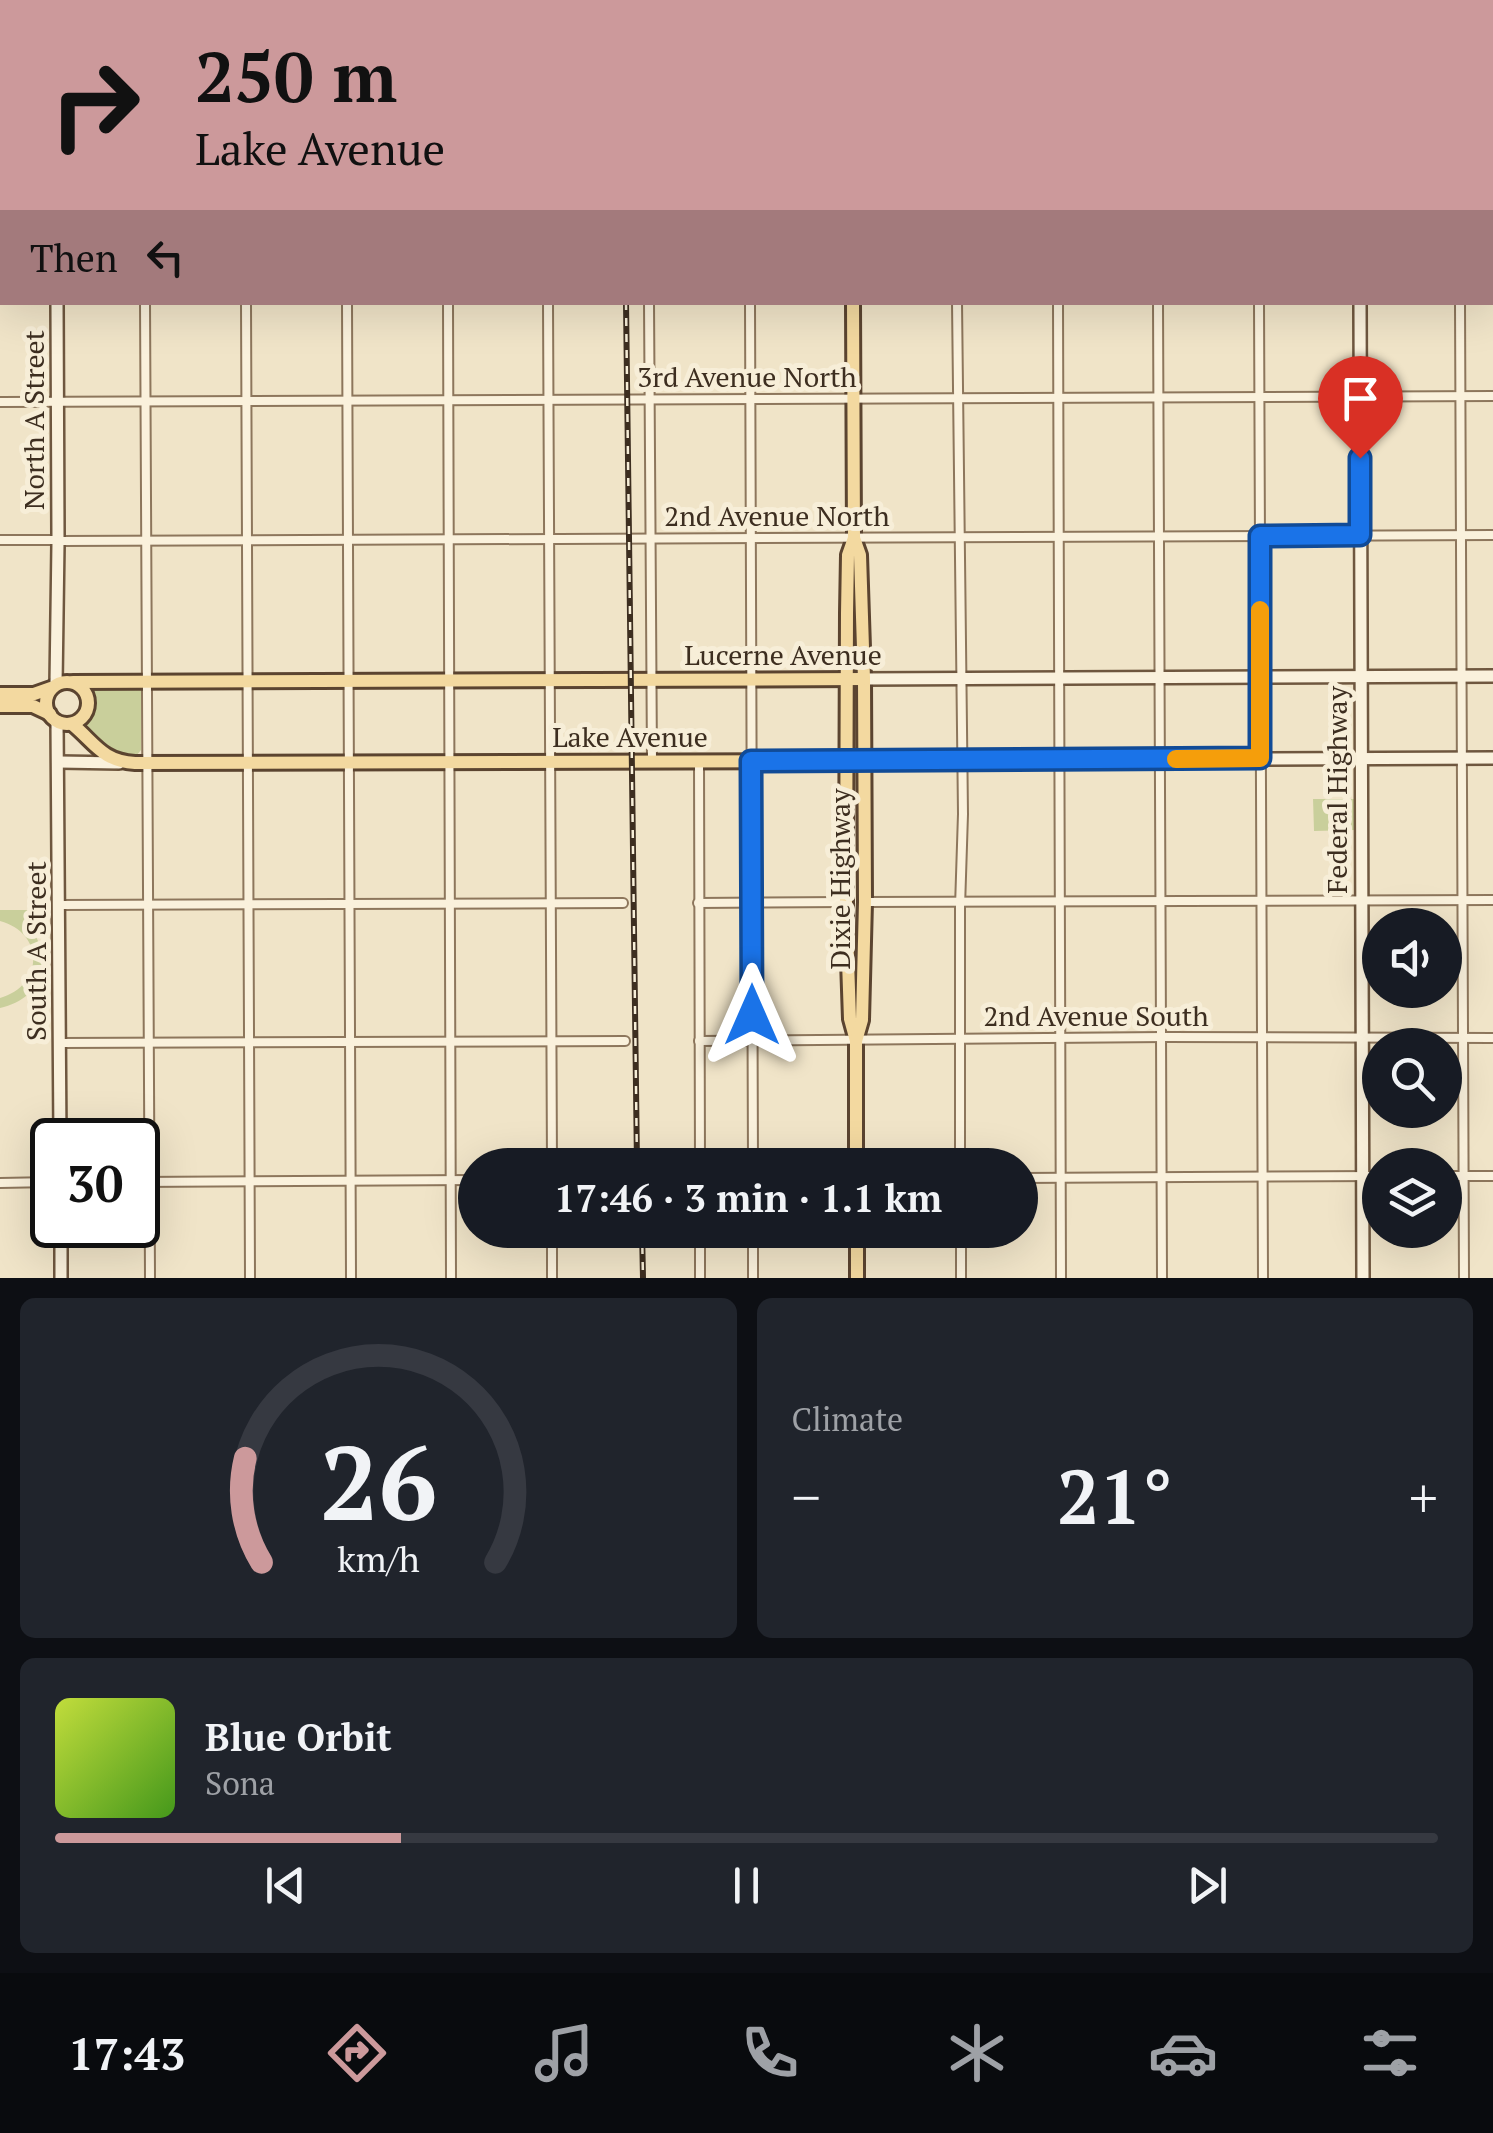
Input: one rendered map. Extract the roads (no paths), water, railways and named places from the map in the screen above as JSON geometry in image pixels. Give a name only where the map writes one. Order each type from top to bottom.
[{"type":"main road","name":"North A Street","points":[[58,305],[58,656],[63,684]]},
{"type":"main road","name":"Dixie Highway","points":[[853,305],[854,538],[848,555],[846,902],[850,1020],[856,1041]]},
{"type":"main road","name":"Federal Highway","points":[[1360,305],[1362,1028]]},
{"type":"main road","name":"Dixie Highway","points":[[854,538],[860,555],[864,680],[865,902],[862,1020],[856,1041],[856,1148]]},
{"type":"main road","name":"Lucerne Avenue","points":[[0,694],[34,694],[63,684],[146,682],[1493,676]]},
{"type":"main road","points":[[0,706],[33,706],[62,721],[84,716],[88,705],[84,691],[63,684],[46,700],[62,721],[58,757]]},
{"type":"main road","name":"Lake Avenue","points":[[62,721],[100,752],[127,762]]},
{"type":"main road","name":"Lake Avenue","points":[[58,757],[148,763],[1493,758]]},
{"type":"main road","name":"South A Street","points":[[58,757],[60,1118]]},
{"type":"main road","points":[[61,1248],[61,1278]]},
{"type":"main road","points":[[857,1248],[857,1278]]},
{"type":"main road","name":"Federal Highway","points":[[1363,1248],[1363,1278]]},
{"type":"street","points":[[146,305],[149,1118]]},
{"type":"street","points":[[246,305],[250,1278]]},
{"type":"street","points":[[347,305],[351,1278]]},
{"type":"street","points":[[448,305],[452,1278]]},
{"type":"street","points":[[548,305],[552,1148]]},
{"type":"street","points":[[649,305],[652,760]]},
{"type":"street","points":[[750,305],[753,1148]]},
{"type":"street","points":[[957,305],[962,678],[960,1148]]},
{"type":"street","points":[[1058,305],[1062,1278]]},
{"type":"street","points":[[1158,305],[1162,1278]]},
{"type":"street","points":[[1259,305],[1263,1278]]},
{"type":"street","points":[[1460,305],[1464,1278]]},
{"type":"street","name":"3rd Avenue North","points":[[0,402],[1493,396]]},
{"type":"street","name":"2nd Avenue North","points":[[0,540],[1493,535]]},
{"type":"street","points":[[699,760],[700,1148]]},
{"type":"street","points":[[865,902],[1493,900]]},
{"type":"street","points":[[698,902],[846,902]]},
{"type":"street","points":[[60,905],[623,903]]},
{"type":"street","name":"2nd Avenue South","points":[[699,1041],[1362,1037]]},
{"type":"street","name":"2nd Avenue South","points":[[1463,1038],[1493,1038]]},
{"type":"street","points":[[60,1043],[625,1041]]},
{"type":"street","points":[[1038,1178],[1362,1176]]},
{"type":"street","points":[[1464,1176],[1493,1176]]},
{"type":"street","points":[[160,1182],[458,1180]]},
{"type":"street","points":[[0,1183],[30,1182]]},
{"type":"street","points":[[150,1248],[150,1278]]},
{"type":"street","points":[[552,1248],[552,1278]]},
{"type":"street","points":[[700,1248],[700,1278]]},
{"type":"street","points":[[753,1248],[753,1278]]},
{"type":"street","points":[[961,1248],[961,1278]]},
{"type":"railway","points":[[626,305],[637,1148]]},
{"type":"railway","points":[[642,1248],[643,1278]]}]
